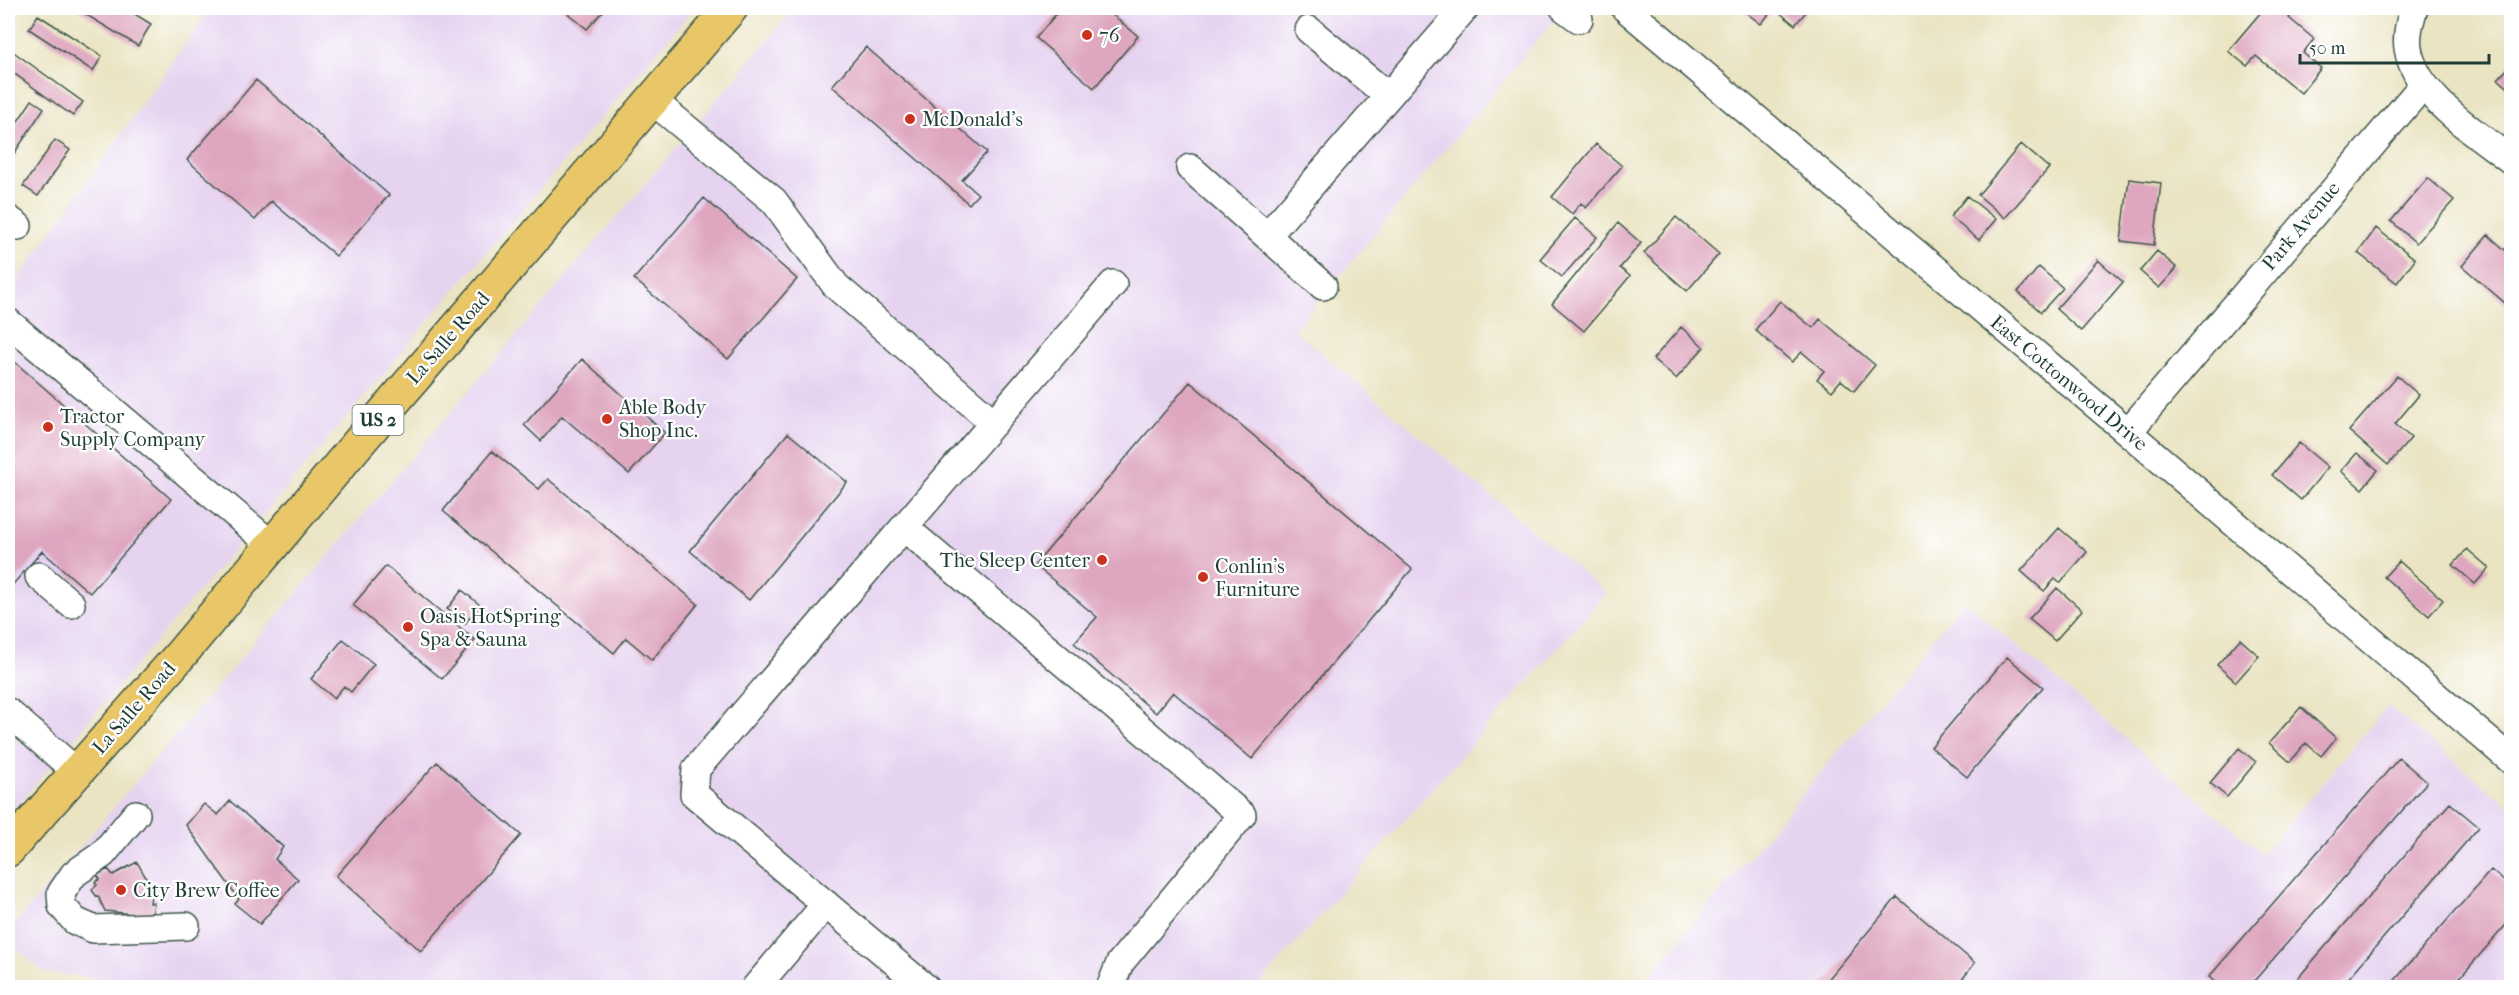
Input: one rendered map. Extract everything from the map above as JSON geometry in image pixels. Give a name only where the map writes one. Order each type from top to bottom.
[{"type":"highway","name":"La Salle Road","points":[[13,840],[78,772],[731,8]]},
{"type":"street","points":[[1268,236],[1465,8]]},
{"type":"street","name":"East Cottonwood Drive","points":[[1625,8],[2128,432],[2511,761]]},
{"type":"street","points":[[2414,8],[2408,28],[2408,47],[2412,65],[2423,85],[2438,101],[2511,161]]},
{"type":"street","points":[[1309,30],[1388,96]]},
{"type":"street","name":"Park Avenue","points":[[2128,432],[2423,85]]},
{"type":"street","points":[[652,100],[774,201],[836,286],[994,423]]},
{"type":"street","points":[[1190,168],[1323,286]]},
{"type":"street","points":[[926,987],[694,794],[696,769],[1113,284]]},
{"type":"street","points":[[8,322],[273,546]]},
{"type":"street","points":[[904,527],[1242,815],[1120,963],[1110,987]]},
{"type":"street","points":[[39,576],[71,604]]},
{"type":"street","points":[[8,712],[78,772]]},
{"type":"street","points":[[136,814],[103,854],[74,874],[62,893],[62,906],[75,921],[93,929],[186,926]]},
{"type":"street","points":[[755,987],[826,904]]},
{"type":"shaded area","points":[[211,8],[694,8],[8,816],[8,293]]},
{"type":"shaded area","points":[[795,8],[1560,8],[1563,10],[1294,330],[1606,593],[1257,987],[187,988],[43,972],[8,941],[8,932]]},
{"type":"shaded area","points":[[1964,602],[2263,854],[2388,706],[2511,808],[2511,987],[1639,988]]},
{"type":"building","points":[[75,8],[125,8],[151,24],[138,46]]},
{"type":"building","points":[[561,8],[606,8],[587,29]]},
{"type":"building","points":[[1061,8],[1104,8],[1138,36],[1094,88],[1036,38]]},
{"type":"building","points":[[1740,8],[1774,8],[1761,24]]},
{"type":"building","points":[[1774,8],[1809,8],[1795,25]]},
{"type":"building","points":[[2256,8],[2298,8],[2289,18],[2314,39],[2303,53],[2321,68],[2301,93],[2256,56],[2247,66],[2228,51],[2261,12]]},
{"type":"building","points":[[38,15],[102,56],[93,71],[29,29]]},
{"type":"building","name":"McDonald's","points":[[866,47],[987,152],[962,180],[978,194],[969,204],[832,86]]},
{"type":"building","points":[[8,48],[83,102],[73,116],[8,69]]},
{"type":"building","points":[[2512,64],[2512,91],[2498,79]]},
{"type":"building","points":[[256,80],[389,195],[336,256],[271,201],[255,220],[187,160]]},
{"type":"building","points":[[32,100],[44,108],[8,163],[8,136]]},
{"type":"building","points":[[55,140],[70,150],[38,196],[23,186]]},
{"type":"building","points":[[1596,144],[1622,166],[1586,208],[1581,203],[1572,214],[1552,197]]},
{"type":"building","points":[[2021,144],[2049,168],[2005,218],[1978,195]]},
{"type":"building","points":[[2428,178],[2454,200],[2416,243],[2391,221]]},
{"type":"building","points":[[2129,179],[2161,183],[2154,245],[2121,241]]},
{"type":"building","points":[[1967,196],[1996,219],[1979,240],[1950,217]]},
{"type":"building","points":[[704,198],[797,279],[728,359],[634,279]]},
{"type":"building","points":[[1676,217],[1719,254],[1687,291],[1644,253]]},
{"type":"building","points":[[1575,218],[1597,237],[1562,277],[1540,259]]},
{"type":"building","points":[[1618,223],[1641,243],[1620,268],[1630,276],[1584,331],[1552,304]]},
{"type":"building","points":[[2376,228],[2415,259],[2397,283],[2358,253]]},
{"type":"building","points":[[2488,235],[2512,256],[2512,309],[2462,266]]},
{"type":"building","points":[[2157,251],[2177,268],[2159,288],[2140,271]]},
{"type":"building","points":[[2098,260],[2123,282],[2081,331],[2056,309]]},
{"type":"building","points":[[2039,267],[2063,288],[2041,312],[2018,292]]},
{"type":"building","points":[[1780,301],[1813,328],[1820,319],[1875,365],[1854,391],[1841,380],[1832,391],[1817,379],[1824,371],[1802,352],[1792,362],[1755,330]]},
{"type":"building","points":[[1681,327],[1704,347],[1676,379],[1653,359]]},
{"type":"building","name":"Tractor Supply Company","points":[[8,356],[171,499],[90,593],[42,551],[8,590]]},
{"type":"building","points":[[582,359],[665,433],[629,474],[562,416],[541,441],[524,425]]},
{"type":"building","points":[[2397,376],[2419,395],[2395,424],[2411,438],[2388,465],[2349,431]]},
{"type":"building","points":[[1190,382],[1412,569],[1252,759],[1173,692],[1156,713],[1074,643],[1097,617],[1035,565]]},
{"type":"building","points":[[788,433],[847,482],[749,600],[690,551]]},
{"type":"building","points":[[2299,443],[2328,467],[2301,500],[2272,475]]},
{"type":"building","points":[[492,451],[539,489],[548,479],[698,604],[652,660],[626,638],[614,653],[443,511]]},
{"type":"building","points":[[2357,453],[2378,470],[2362,489],[2341,471]]},
{"type":"building","points":[[2059,528],[2087,552],[2060,583],[2055,579],[2044,591],[2021,571]]},
{"type":"building","points":[[2467,549],[2489,568],[2475,584],[2453,565]]},
{"type":"building","points":[[2399,561],[2443,600],[2429,616],[2384,577]]},
{"type":"building","points":[[386,566],[475,640],[442,679],[353,605]]},
{"type":"building","points":[[2057,588],[2082,610],[2055,641],[2029,619]]},
{"type":"building","points":[[462,590],[480,605],[465,624],[447,609]]},
{"type":"building","points":[[343,639],[374,664],[351,692],[344,686],[334,698],[311,679]]},
{"type":"building","points":[[2240,639],[2259,656],[2236,682],[2217,665]]},
{"type":"building","points":[[2007,657],[2043,687],[1967,777],[1931,747]]},
{"type":"building","points":[[2301,707],[2336,738],[2321,756],[2306,743],[2290,762],[2269,743]]},
{"type":"building","points":[[2239,748],[2256,762],[2227,797],[2210,783]]},
{"type":"building","points":[[2399,758],[2427,782],[2248,988],[2221,988],[2209,977]]},
{"type":"building","points":[[437,762],[521,835],[421,951],[336,876]]},
{"type":"building","points":[[230,801],[283,847],[275,859],[298,879],[260,924],[235,904],[239,899],[186,825],[204,804],[218,815]]},
{"type":"building","points":[[2450,803],[2479,827],[2340,988],[2293,988],[2291,986]]},
{"type":"building","points":[[137,862],[152,888],[150,903],[154,903],[152,916],[105,911],[98,896],[92,890],[97,885],[95,882],[100,879],[97,875],[108,869],[113,875]]},
{"type":"building","points":[[2491,870],[2512,888],[2512,918],[2451,988],[2388,988]]},
{"type":"building","points":[[1897,897],[1975,963],[1955,988],[1821,988]]},
{"type":"place","name":"76","points":[[1087,35]]},
{"type":"place","name":"McDonald's","points":[[910,119]]},
{"type":"place","name":"Able Body Shop Inc.","points":[[607,419]]},
{"type":"place","name":"Tractor Supply Company","points":[[48,427]]},
{"type":"place","name":"The Sleep Center","points":[[1102,560]]},
{"type":"place","name":"Conlin's Furniture","points":[[1203,577]]},
{"type":"place","name":"Oasis HotSpring Spa & Sauna","points":[[408,627]]},
{"type":"place","name":"City Brew Coffee","points":[[121,890]]}]
